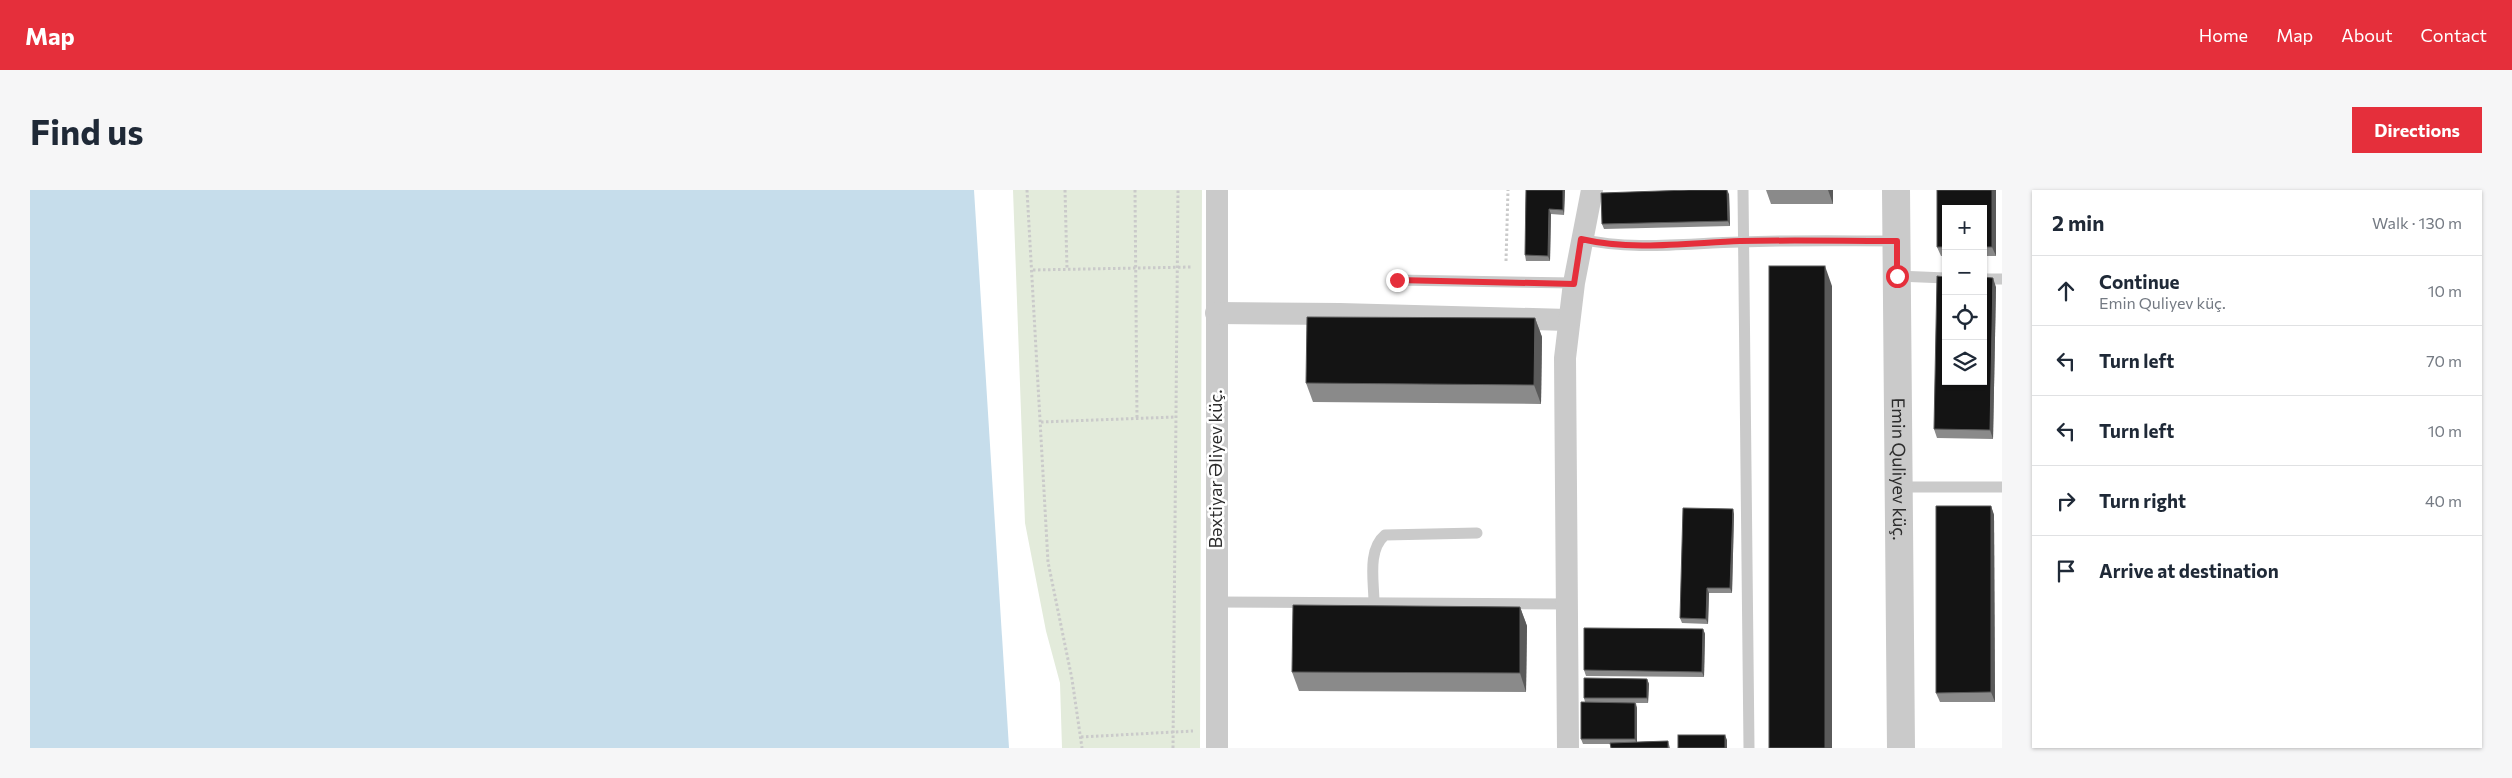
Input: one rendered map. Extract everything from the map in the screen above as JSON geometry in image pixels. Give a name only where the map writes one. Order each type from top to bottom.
[{"type":"street","name":"Bəxtiyar Əliyev küç.","points":[[1216,739],[1217,190]]},
{"type":"street","points":[[1568,748],[1565,358],[1568,320],[1581,239],[1592,190]]},
{"type":"street","name":"Emin Quliyev küç.","points":[[1896,190],[1901,748]]},
{"type":"street","points":[[1216,313],[1568,320]]},
{"type":"lane","points":[[1743,190],[1749,748]]},
{"type":"lane","points":[[1581,239],[1604,244],[1628,246],[1744,241],[1897,241]]},
{"type":"lane","points":[[1897,276],[1942,278]]},
{"type":"lane","points":[[1987,278],[2002,279]]},
{"type":"lane","points":[[1397,280],[1574,284]]},
{"type":"lane","points":[[1900,486],[2002,487]]},
{"type":"lane","points":[[1374,603],[1374,557],[1378,542],[1385,535],[1477,533]]},
{"type":"lane","points":[[1216,602],[1567,604]]},
{"type":"path","points":[[1027,190],[1048,562],[1082,748]]},
{"type":"path","points":[[1065,190],[1067,269]]},
{"type":"path","points":[[1136,190],[1137,418]]},
{"type":"path","points":[[1173,748],[1178,190]]},
{"type":"path","points":[[1506,282],[1508,190]]},
{"type":"path","points":[[1033,270],[1217,267]]},
{"type":"path","points":[[1041,422],[1176,417]]},
{"type":"path","points":[[1081,737],[1173,733],[1216,739]]},
{"type":"green space","points":[[1013,190],[1202,190],[1200,748],[1062,748],[1060,683],[1046,631],[1025,523]]},
{"type":"water","points":[[30,190],[974,190],[1009,748],[30,748]]},
{"type":"building","points":[[1526,190],[1563,190],[1563,210],[1549,209],[1548,256],[1525,255]]},
{"type":"building","points":[[1727,190],[1728,221],[1602,224],[1601,193]]},
{"type":"building","points":[[1937,190],[1992,190],[1992,247],[1987,247],[1987,205],[1942,205],[1942,247],[1937,247]]},
{"type":"building","points":[[1769,266],[1825,266],[1825,748],[1769,748]]},
{"type":"building","points":[[1937,276],[1942,277],[1942,385],[1987,385],[1987,277],[1993,278],[1990,430],[1934,429]]},
{"type":"building","points":[[1307,317],[1535,318],[1534,385],[1306,383]]},
{"type":"building","points":[[1936,506],[1991,506],[1991,692],[1936,693]]},
{"type":"building","points":[[1683,508],[1733,509],[1730,588],[1707,588],[1706,619],[1680,618]]},
{"type":"building","points":[[1293,605],[1520,607],[1520,673],[1292,672]]},
{"type":"building","points":[[1584,628],[1703,629],[1702,672],[1584,670]]},
{"type":"building","points":[[1584,678],[1647,679],[1647,698],[1584,698]]},
{"type":"building","points":[[1581,702],[1635,703],[1635,739],[1581,739]]},
{"type":"building","points":[[1678,735],[1725,735],[1725,748],[1678,748]]},
{"type":"building","points":[[1668,741],[1668,748],[1611,748],[1610,743]]},
{"type":"route","points":[[1397,280],[1574,284],[1581,239],[1604,244],[1628,246],[1744,241],[1897,241],[1897,276]]}]
